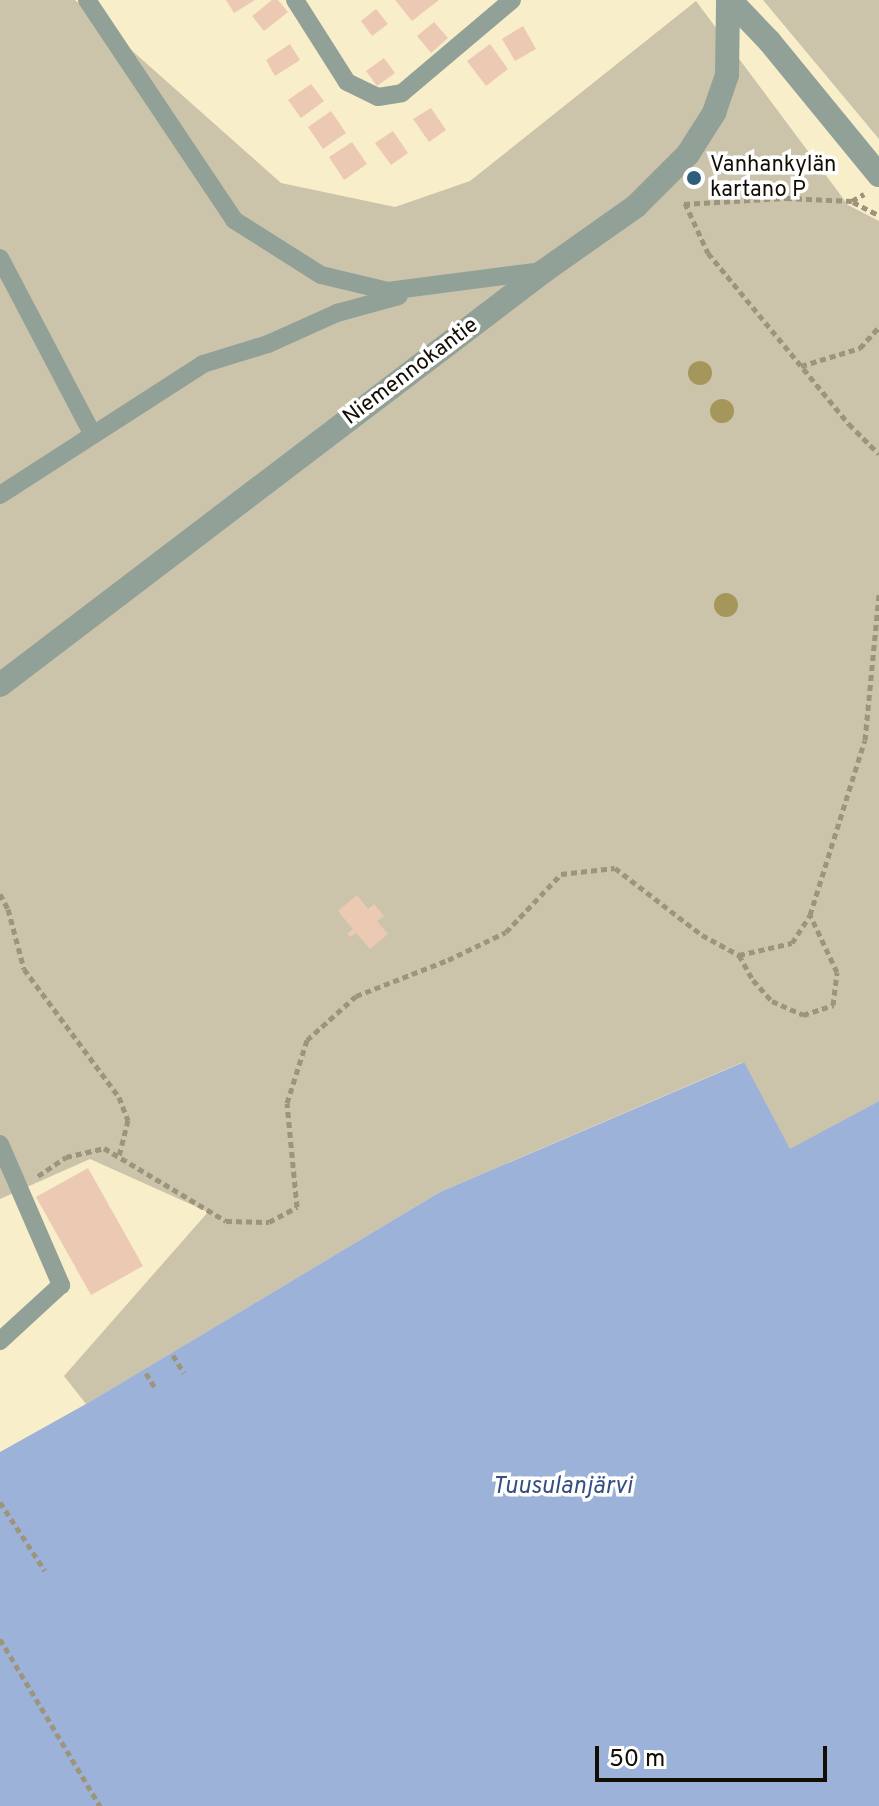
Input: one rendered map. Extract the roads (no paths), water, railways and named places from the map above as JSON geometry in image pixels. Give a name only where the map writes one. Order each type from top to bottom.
[{"type":"street","points":[[729,0],[770,42],[872,184]]},
{"type":"street","name":"Niemennokantie","points":[[0,685],[544,271],[636,206],[688,154],[714,113],[727,75],[729,0]]},
{"type":"lane","points":[[87,0],[234,220],[321,275],[388,291],[420,290]]},
{"type":"lane","points":[[295,0],[347,82],[378,97],[402,93],[512,0]]},
{"type":"lane","points":[[0,258],[92,433]]},
{"type":"lane","points":[[0,495],[203,364],[268,344],[337,313],[420,290],[544,271]]},
{"type":"lane","points":[[0,1144],[61,1285],[0,1341]]},
{"type":"water","name":"Tuusulanjärvi","points":[[744,1062],[790,1149],[879,1101],[879,1806],[0,1806],[0,1452],[86,1404],[440,1192]]},
{"type":"place","name":"Vanhankylän kartano P","points":[[694,178]]}]
